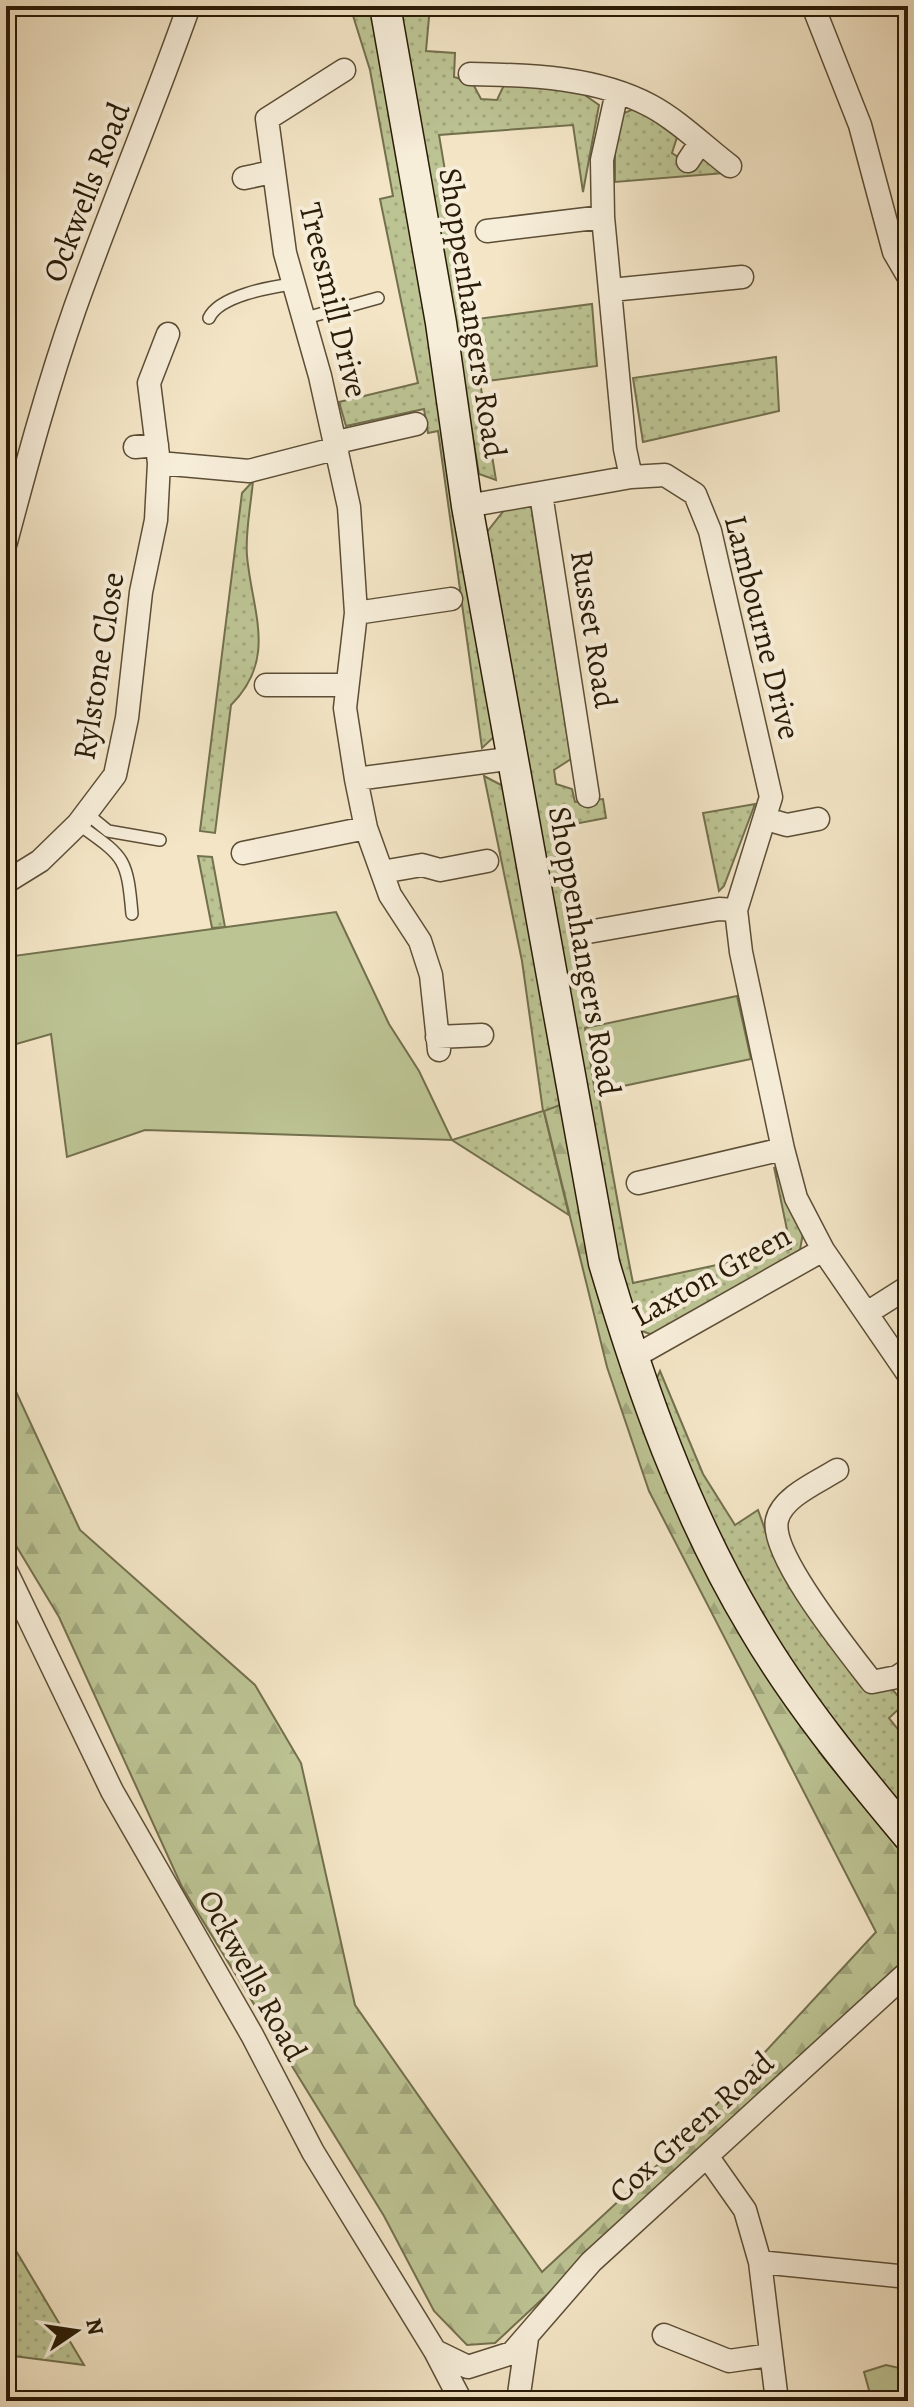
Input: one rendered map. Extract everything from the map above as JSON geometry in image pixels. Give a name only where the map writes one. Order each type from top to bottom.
[{"type":"street","name":"Ockwells Road","points":[[6,542],[43,406],[75,307],[147,126],[189,6]]},
{"type":"street","name":"Shoppenhangers Road","points":[[385,6],[441,323],[467,506],[604,1263],[631,1354],[683,1490],[752,1626],[832,1745],[908,1836]]},
{"type":"street","points":[[813,6],[860,125],[894,252],[908,276]]},
{"type":"street","name":"Treesmill Drive","points":[[344,70],[267,119],[272,172],[293,284],[337,445],[349,507],[356,613],[345,708],[366,828],[390,895],[420,941],[431,975],[438,1043],[482,1035]]},
{"type":"street","points":[[483,79],[541,75],[617,92],[653,107],[694,152],[730,166]]},
{"type":"street","points":[[617,92],[602,160],[603,217],[625,449],[631,477]]},
{"type":"street","name":"Treesmill Drive","points":[[244,178],[272,172]]},
{"type":"street","points":[[487,231],[603,217]]},
{"type":"street","points":[[611,290],[742,277]]},
{"type":"street","name":"Rylstone Close","points":[[6,882],[40,861],[82,818],[115,775],[127,718],[141,592],[156,520],[150,452],[149,383],[168,334]]},
{"type":"street","name":"Treesmill Drive","points":[[337,445],[416,424]]},
{"type":"street","points":[[150,452],[249,471],[337,445]]},
{"type":"street","name":"Lambourne Drive","points":[[467,506],[631,477],[665,475],[695,494],[710,531],[771,797],[736,910],[741,952],[783,1149],[796,1198],[823,1250],[908,1374]]},
{"type":"street","name":"Russet Road","points":[[541,494],[575,774],[588,796]]},
{"type":"street","points":[[356,613],[451,599]]},
{"type":"street","points":[[266,685],[346,685]]},
{"type":"street","points":[[356,779],[514,758]]},
{"type":"street","points":[[766,819],[787,825],[818,819]]},
{"type":"street","points":[[243,853],[366,828]]},
{"type":"street","points":[[382,872],[422,865],[440,870],[487,861]]},
{"type":"street","points":[[588,932],[719,909],[736,910]]},
{"type":"street","points":[[638,1183],[783,1149]]},
{"type":"street","name":"Laxton Green","points":[[631,1354],[646,1350],[823,1250]]},
{"type":"street","points":[[867,1313],[908,1287]]},
{"type":"street","points":[[837,1470],[791,1499],[777,1518],[776,1541],[824,1619],[872,1682],[897,1677],[908,1670]]},
{"type":"street","name":"Ockwells Road","points":[[6,1571],[112,1791],[252,2035],[313,2152],[435,2351],[461,2401]]},
{"type":"street","name":"Cox Green Road","points":[[435,2351],[468,2367],[512,2353],[591,2262],[908,1972]]},
{"type":"street","points":[[707,2156],[745,2210],[760,2262],[777,2401]]},
{"type":"street","points":[[760,2262],[908,2277]]},
{"type":"street","points":[[665,2333],[729,2361],[770,2355]]},
{"type":"street","points":[[518,2401],[527,2338]]},
{"type":"lane","points":[[209,318],[217,308],[260,289],[293,284]]},
{"type":"lane","points":[[302,319],[378,298]]},
{"type":"lane","points":[[82,818],[108,831],[160,840]]},
{"type":"lane","points":[[82,818],[120,854],[128,870],[132,914]]},
{"type":"green space","points":[[350,6],[373,6],[497,734],[482,748],[438,431],[428,433],[424,409],[346,426],[339,402],[418,383],[380,199],[393,196],[370,70]]},
{"type":"green space","points":[[399,6],[430,6],[426,51],[455,53],[454,77],[472,82],[481,99],[497,100],[504,85],[576,89],[599,105],[583,192],[573,125],[439,135],[470,320],[592,304],[597,366],[480,382],[496,480],[479,474]]},
{"type":"green space","points":[[638,107],[679,131],[672,153],[689,164],[701,155],[725,173],[615,182],[615,130],[622,114]]},
{"type":"green space","points":[[776,357],[779,411],[643,442],[633,378]]},
{"type":"green space","points":[[253,481],[247,547],[257,615],[258,652],[254,670],[231,705],[215,833],[200,831],[242,493]]},
{"type":"green space","points":[[531,506],[571,759],[554,770],[556,784],[572,789],[575,802],[603,799],[606,818],[553,828],[553,839],[633,1283],[791,1249],[774,1167],[803,1233],[800,1250],[784,1263],[669,1331],[650,1334],[633,1328],[623,1286],[487,532],[505,509]]},
{"type":"green space","points":[[484,776],[505,787],[560,1105],[544,1112],[569,1215],[452,1140],[543,1111],[522,961]]},
{"type":"green space","points":[[755,804],[724,886],[719,891],[703,813]]},
{"type":"green space","points":[[198,856],[212,857],[225,927],[212,928]]},
{"type":"green space","points":[[336,912],[389,1024],[419,1071],[452,1140],[145,1130],[67,1157],[51,1034],[6,1047],[6,957]]},
{"type":"green space","points":[[737,996],[751,1059],[595,1092],[585,1028]]},
{"type":"green space","points":[[560,1105],[590,1253],[623,1373],[673,1496],[741,1633],[823,1757],[908,1860],[908,1959],[495,2343],[467,2345],[434,2311],[384,2216],[182,1887],[59,1617],[6,1529],[6,1370],[80,1530],[255,1685],[301,1763],[355,2005],[542,2272],[680,2144],[876,1932],[649,1491],[607,1367],[544,1111]]},
{"type":"green space","points":[[660,1371],[703,1474],[735,1525],[758,1510],[768,1538],[870,1690],[893,1690],[904,1704],[889,1718],[908,1742],[908,1813],[838,1736],[756,1612],[711,1524],[671,1433],[653,1387]]},
{"type":"green space","points":[[6,2234],[84,2365],[6,2355]]},
{"type":"green space","points":[[886,2365],[908,2370],[908,2401],[872,2401],[864,2372]]}]
